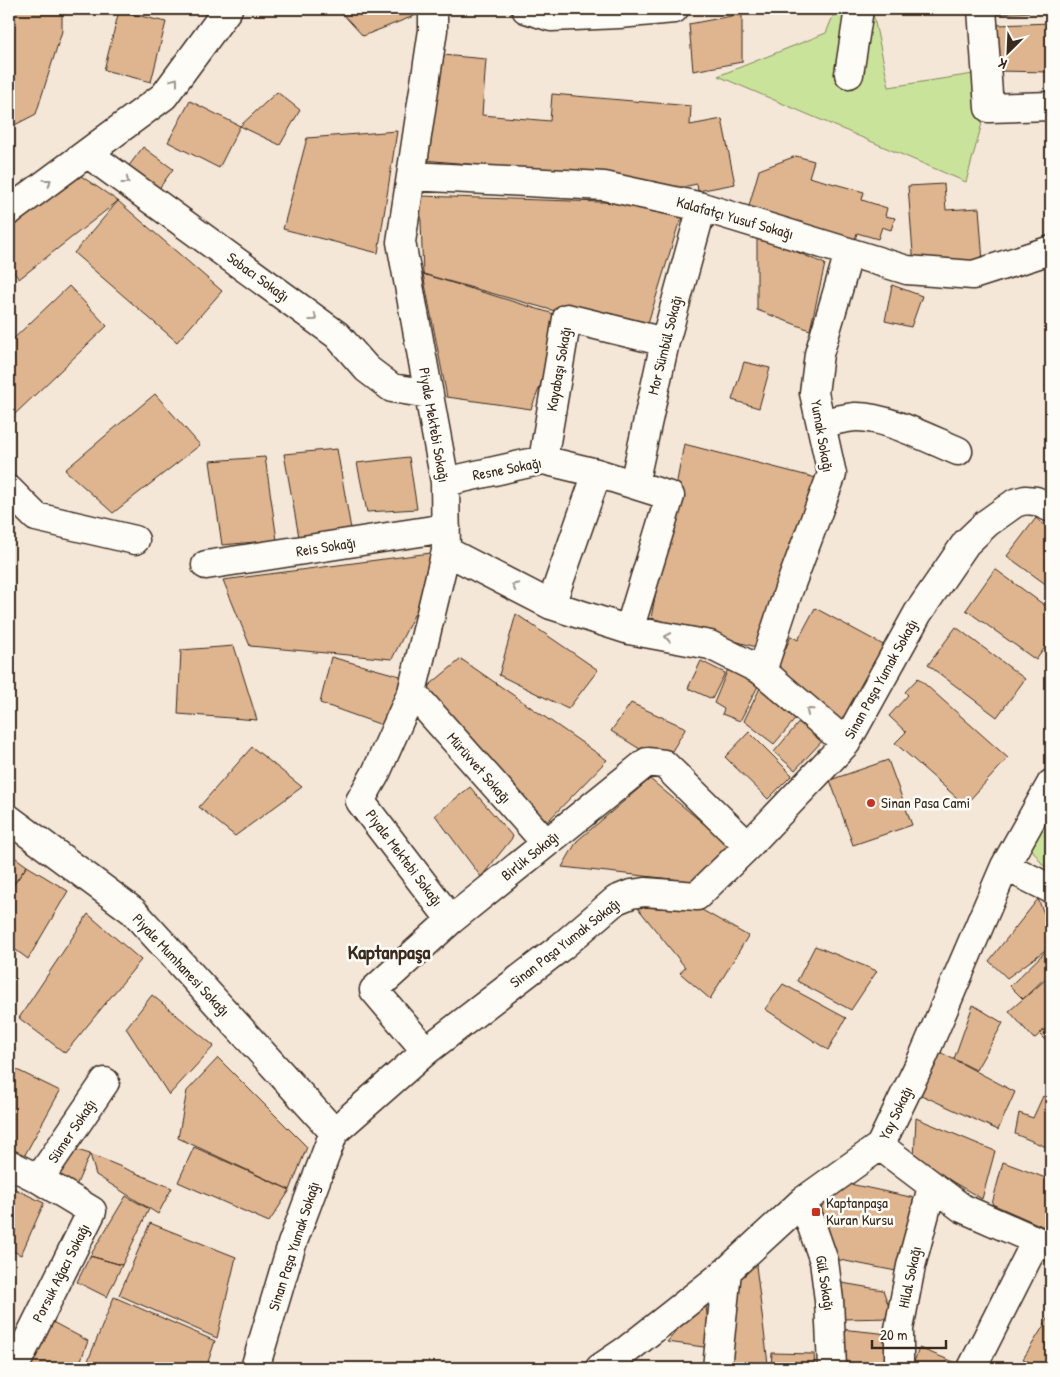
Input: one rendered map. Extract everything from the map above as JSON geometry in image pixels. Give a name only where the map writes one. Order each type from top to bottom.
[{"type":"street","points":[[9,211],[164,96],[228,9]]},
{"type":"street","name":"Piyale Mektebi Sokağı","points":[[433,9],[433,30],[401,242],[445,482],[446,539],[412,692],[376,774],[360,801],[451,920]]},
{"type":"street","points":[[526,9],[550,17],[674,9]]},
{"type":"street","points":[[850,74],[859,9]]},
{"type":"street","points":[[982,9],[989,108],[1051,106]]},
{"type":"street","name":"Sobacı Sokağı","points":[[87,153],[337,335],[367,369],[392,388],[429,394]]},
{"type":"street","name":"Kalafatçı Yusuf Sokağı","points":[[411,176],[604,186],[702,207],[907,270],[973,275],[1051,250]]},
{"type":"street","name":"Mor Sümbül Sokağı","points":[[634,484],[665,342],[702,207]]},
{"type":"street","name":"Yumak Sokağı","points":[[762,671],[789,590],[832,474],[814,394],[819,354],[849,253]]},
{"type":"street","name":"Kayabaşı Sokağı","points":[[543,460],[568,318],[665,342]]},
{"type":"street","points":[[821,424],[838,419],[857,417],[874,419],[958,450]]},
{"type":"street","name":"Resne Sokağı","points":[[445,482],[543,460],[597,473],[670,496],[629,630]]},
{"type":"street","points":[[551,605],[597,473]]},
{"type":"street","points":[[9,490],[36,517],[135,540]]},
{"type":"street","name":"Sinan Paşa Yumak Sokağı","points":[[255,1368],[292,1244],[334,1132],[426,1051],[561,947],[616,900],[630,894],[645,892],[697,896],[748,846],[846,743],[918,613],[966,543],[987,523],[1015,503],[1025,500],[1036,501],[1051,508]]},
{"type":"street","points":[[446,539],[551,605],[629,630],[710,645],[762,671],[846,743]]},
{"type":"street","name":"Reis Sokağı","points":[[206,565],[446,539]]},
{"type":"street","name":"Mürüvvet Sokağı","points":[[412,692],[546,843]]},
{"type":"street","name":"Birlik Sokağı","points":[[426,1051],[374,990],[451,920],[647,762],[664,764],[748,846]]},
{"type":"street","name":"Yay Sokağı","points":[[600,1368],[629,1359],[803,1201],[880,1146],[925,1051],[1006,866],[1051,784]]},
{"type":"street","name":"Piyale Mumhanesi Sokağı","points":[[9,819],[133,911],[334,1132]]},
{"type":"street","points":[[1006,866],[1051,889]]},
{"type":"street","name":"Sümer Sokağı","points":[[39,1179],[105,1082]]},
{"type":"street","points":[[880,1146],[962,1208],[1044,1244],[972,1368]]},
{"type":"street","name":"Porsuk Ağacı Sokağı","points":[[9,1164],[39,1179],[92,1211],[14,1368]]},
{"type":"street","name":"Hilal Sokağı","points":[[899,1368],[900,1320],[911,1266],[932,1187]]},
{"type":"street","name":"Gül Sokağı","points":[[803,1201],[824,1261],[829,1300],[832,1368]]},
{"type":"street","points":[[717,1368],[727,1271]]},
{"type":"green space","points":[[836,9],[872,9],[889,87],[980,73],[985,112],[966,182],[718,76],[826,33]]},
{"type":"green space","points":[[1051,814],[1051,868],[1043,865],[1031,848]]},
{"type":"building","points":[[9,9],[56,9],[62,13],[62,31],[36,114],[9,128]]},
{"type":"building","points":[[342,9],[413,9],[419,14],[363,36],[340,11]]},
{"type":"building","points":[[996,9],[1051,9],[1051,11],[997,14]]},
{"type":"building","points":[[119,11],[166,22],[151,82],[104,70]]},
{"type":"building","points":[[742,14],[742,62],[693,71],[689,24]]},
{"type":"building","points":[[1051,23],[1051,72],[995,71],[997,25]]},
{"type":"building","points":[[432,54],[486,59],[482,115],[550,121],[552,94],[691,106],[690,125],[722,119],[735,184],[698,191],[697,184],[677,188],[549,171],[423,160]]},
{"type":"building","points":[[277,92],[300,110],[280,145],[240,126]]},
{"type":"building","points":[[190,101],[240,126],[219,168],[168,142]]},
{"type":"building","points":[[397,131],[378,253],[283,229],[307,138]]},
{"type":"building","points":[[143,147],[173,169],[158,190],[128,167]]},
{"type":"building","points":[[796,156],[814,161],[809,177],[864,192],[862,200],[887,208],[885,216],[895,218],[891,230],[882,227],[878,239],[857,233],[853,247],[747,213],[759,170]]},
{"type":"building","points":[[78,174],[118,201],[19,279],[9,266],[9,229]]},
{"type":"building","points":[[944,184],[946,210],[979,208],[983,262],[914,267],[908,186]]},
{"type":"building","points":[[420,196],[692,205],[678,226],[644,336],[423,274]]},
{"type":"building","points":[[118,201],[222,291],[177,342],[74,253]]},
{"type":"building","points":[[757,235],[825,264],[810,330],[757,310]]},
{"type":"building","points":[[423,274],[567,318],[531,409],[447,397]]},
{"type":"building","points":[[892,285],[922,296],[911,327],[885,321]]},
{"type":"building","points":[[69,286],[107,326],[15,414],[9,407],[9,343]]},
{"type":"building","points":[[744,362],[770,368],[759,408],[732,400]]},
{"type":"building","points":[[155,394],[200,445],[113,513],[65,470]]},
{"type":"building","points":[[684,444],[824,480],[756,647],[651,618]]},
{"type":"building","points":[[337,449],[352,535],[299,537],[284,454]]},
{"type":"building","points":[[265,457],[277,540],[222,545],[210,461]]},
{"type":"building","points":[[409,457],[417,509],[367,512],[357,463]]},
{"type":"building","points":[[1036,518],[1051,530],[1051,588],[1007,556]]},
{"type":"building","points":[[446,551],[392,659],[250,646],[223,580]]},
{"type":"building","points":[[995,569],[1051,610],[1051,639],[1036,660],[966,610]]},
{"type":"building","points":[[815,608],[889,648],[847,723],[773,678],[791,636],[798,640]]},
{"type":"building","points":[[516,614],[598,670],[568,709],[499,675]]},
{"type":"building","points":[[956,627],[1025,679],[997,717],[928,665]]},
{"type":"building","points":[[234,646],[257,720],[178,714],[181,650]]},
{"type":"building","points":[[331,657],[404,677],[382,725],[320,703]]},
{"type":"building","points":[[461,659],[607,760],[547,822],[426,688]]},
{"type":"building","points":[[701,661],[725,673],[712,699],[688,688]]},
{"type":"building","points":[[728,669],[758,686],[740,721],[722,714],[724,709],[714,703]]},
{"type":"building","points":[[918,678],[1008,758],[965,805],[895,743],[906,732],[889,716],[908,695],[905,692]]},
{"type":"building","points":[[760,688],[799,715],[774,744],[744,721]]},
{"type":"building","points":[[631,703],[686,728],[664,764],[611,731]]},
{"type":"building","points":[[801,720],[825,738],[795,770],[774,752]]},
{"type":"building","points":[[749,732],[792,775],[768,799],[725,757]]},
{"type":"building","points":[[252,747],[302,787],[235,836],[199,807]]},
{"type":"building","name":"Sinan Pasa Cami","points":[[888,760],[912,825],[853,845],[830,780]]},
{"type":"building","points":[[650,779],[733,848],[699,882],[562,867],[577,841]]},
{"type":"building","points":[[470,787],[513,837],[481,877],[435,815]]},
{"type":"building","points":[[9,853],[27,866],[9,891]]},
{"type":"building","points":[[27,866],[68,891],[28,959],[9,945],[9,891]]},
{"type":"building","points":[[1038,899],[1051,930],[1051,946],[1007,978],[989,961]]},
{"type":"building","points":[[637,907],[702,910],[748,936],[710,999],[680,973],[685,967]]},
{"type":"building","points":[[88,914],[141,960],[65,1053],[19,1018]]},
{"type":"building","points":[[815,946],[877,971],[851,1010],[797,981]]},
{"type":"building","points":[[1050,947],[1051,972],[1023,999],[1010,986]]},
{"type":"building","points":[[1051,975],[1051,1024],[1034,1039],[1009,1011]]},
{"type":"building","points":[[783,984],[846,1018],[828,1050],[765,1009]]},
{"type":"building","points":[[152,995],[214,1046],[169,1095],[126,1028]]},
{"type":"building","points":[[973,1005],[1003,1023],[976,1070],[954,1059]]},
{"type":"building","points":[[1051,1024],[1051,1046],[1039,1034]]},
{"type":"building","points":[[938,1051],[1015,1092],[998,1130],[919,1094]]},
{"type":"building","points":[[218,1058],[307,1147],[290,1190],[178,1138],[187,1091]]},
{"type":"building","points":[[9,1066],[60,1091],[22,1160],[9,1153]]},
{"type":"building","points":[[1043,1096],[1051,1100],[1051,1149],[1015,1134],[1019,1113],[1033,1118]]},
{"type":"building","points":[[916,1118],[995,1151],[982,1199],[914,1159]]},
{"type":"building","points":[[194,1147],[290,1190],[269,1222],[178,1182]]},
{"type":"building","points":[[71,1148],[90,1154],[75,1188],[51,1178]]},
{"type":"building","points":[[90,1154],[172,1188],[158,1214],[96,1175]]},
{"type":"building","points":[[1003,1162],[1051,1180],[1051,1230],[992,1204]]},
{"type":"building","points":[[850,1184],[915,1198],[896,1271],[835,1259],[820,1202]]},
{"type":"building","points":[[9,1186],[44,1203],[21,1255],[9,1249]]},
{"type":"building","points":[[126,1196],[149,1209],[122,1265],[90,1256]]},
{"type":"building","points":[[150,1223],[236,1257],[217,1338],[119,1295]]},
{"type":"building","points":[[90,1256],[122,1265],[107,1297],[77,1282]]},
{"type":"building","points":[[755,1257],[768,1364],[724,1368],[732,1280]]},
{"type":"building","points":[[836,1282],[883,1290],[893,1318],[841,1319]]},
{"type":"building","points":[[114,1297],[215,1341],[206,1368],[85,1368]]},
{"type":"building","points":[[705,1297],[711,1348],[667,1342]]},
{"type":"building","points":[[1051,1314],[1051,1368],[1042,1368],[1023,1359]]},
{"type":"building","points":[[47,1319],[88,1341],[78,1368],[20,1368]]},
{"type":"building","points":[[840,1329],[889,1334],[888,1368],[845,1368]]},
{"type":"building","points":[[919,1348],[959,1364],[957,1368],[912,1368]]},
{"type":"building","points":[[772,1353],[814,1354],[815,1368],[771,1368]]},
{"type":"building","points":[[1003,1362],[1015,1368],[1000,1368]]},
{"type":"place","name":"Sinan Pasa Cami","points":[[871,803]]},
{"type":"place","name":"Kaptanpaşa Kuran Kursu","points":[[816,1212]]},
{"type":"district","name":"Kaptanpaşa","points":[[389,952]]}]
